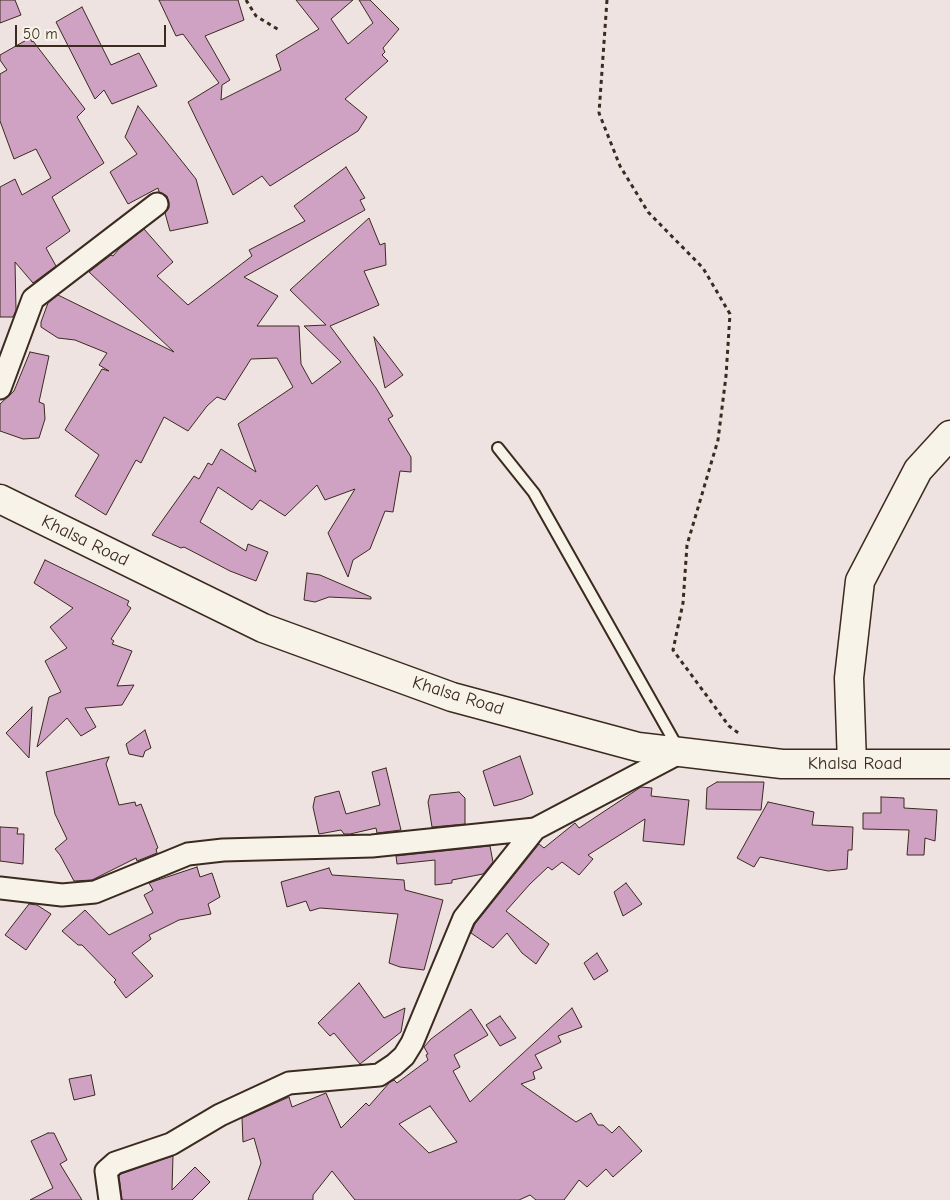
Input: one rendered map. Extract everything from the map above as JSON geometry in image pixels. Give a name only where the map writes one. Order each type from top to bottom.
[{"type":"main road","points":[[852,764],[849,678],[860,581],[918,470],[950,434]]},
{"type":"main road","name":"Khalsa Road","points":[[0,499],[263,628],[452,696],[638,747],[782,764],[950,764]]},
{"type":"street","points":[[0,388],[33,299],[157,204]]},
{"type":"street","points":[[0,888],[62,895],[96,892],[188,854],[223,850],[372,846],[535,829],[680,752]]},
{"type":"street","points":[[110,1200],[106,1171],[115,1163],[171,1144],[220,1115],[289,1083],[379,1075],[394,1065],[404,1056],[412,1043],[464,918],[535,829]]},
{"type":"lane","points":[[498,448],[534,492],[680,752]]},
{"type":"path","points":[[246,0],[256,16],[279,30]]},
{"type":"path","points":[[607,0],[599,113],[620,166],[648,212],[703,268],[730,314],[726,376],[718,440],[687,545],[683,603],[672,650],[729,726],[744,737]]},
{"type":"building","points":[[0,0],[15,0],[21,15],[0,23]]},
{"type":"building","points":[[159,0],[238,0],[244,20],[205,36],[230,80],[222,85],[221,100],[281,70],[276,55],[319,29],[296,0],[353,0],[331,19],[348,44],[373,23],[359,0],[370,0],[399,29],[383,48],[385,52],[382,55],[388,61],[345,99],[367,117],[358,131],[270,186],[262,176],[233,195],[188,102],[219,83],[183,34],[176,36]]},
{"type":"building","points":[[82,7],[111,65],[139,53],[157,86],[112,104],[104,90],[95,99],[56,22]]},
{"type":"building","points":[[30,38],[85,109],[77,117],[104,163],[52,197],[70,231],[46,248],[56,266],[33,283],[15,262],[16,310],[13,317],[0,317],[0,187],[15,179],[22,195],[51,178],[36,149],[14,159],[0,121],[0,74],[7,70],[0,60],[0,55]]},
{"type":"building","points":[[138,106],[196,179],[208,223],[170,231],[165,213],[169,208],[169,202],[167,196],[159,192],[158,188],[128,204],[110,172],[137,154],[125,137]]},
{"type":"building","points":[[346,167],[365,198],[360,200],[365,210],[244,277],[278,296],[257,326],[299,326],[301,364],[312,384],[341,362],[304,326],[326,325],[290,290],[369,218],[380,245],[385,243],[386,265],[364,271],[379,305],[330,326],[376,388],[393,416],[388,419],[411,457],[411,472],[400,471],[393,512],[385,511],[370,549],[353,560],[348,577],[328,533],[355,489],[325,500],[317,485],[285,516],[260,500],[252,510],[218,487],[200,522],[246,551],[248,544],[268,552],[256,581],[230,571],[184,547],[181,548],[152,535],[194,476],[199,479],[208,463],[212,465],[221,449],[256,472],[238,424],[293,387],[277,358],[251,359],[225,400],[217,397],[207,406],[188,431],[164,417],[141,463],[136,460],[106,515],[75,496],[99,455],[65,430],[102,369],[109,371],[99,365],[107,353],[75,340],[58,338],[41,327],[48,303],[58,295],[174,352],[89,272],[111,255],[113,256],[144,229],[173,262],[157,276],[188,305],[252,256],[249,250],[305,221],[294,206]]},
{"type":"building","points":[[374,337],[403,375],[385,388]]},
{"type":"building","points":[[30,352],[49,356],[39,402],[44,404],[45,419],[39,438],[23,439],[0,431],[0,404],[14,391]]},
{"type":"building","points":[[45,560],[129,601],[127,605],[131,608],[111,639],[114,641],[112,644],[132,651],[117,686],[134,685],[122,705],[85,708],[96,727],[81,736],[67,718],[37,747],[49,697],[61,692],[45,661],[67,648],[50,627],[73,608],[34,583]]},
{"type":"building","points":[[307,573],[320,575],[371,597],[371,599],[329,597],[315,602],[304,600]]},
{"type":"building","points":[[32,707],[29,758],[6,733]]},
{"type":"building","points":[[145,730],[151,748],[145,751],[143,757],[129,754],[126,744]]},
{"type":"building","points":[[520,756],[533,794],[522,799],[494,806],[483,771]]},
{"type":"building","points":[[109,757],[106,764],[119,805],[135,802],[136,806],[141,804],[158,848],[156,849],[157,853],[137,861],[136,858],[92,880],[74,881],[55,849],[67,839],[55,814],[46,772]]},
{"type":"building","points":[[386,768],[401,830],[377,833],[376,828],[350,834],[344,834],[341,830],[319,834],[313,807],[315,797],[339,791],[346,814],[380,805],[372,772]]},
{"type":"building","points":[[717,782],[764,782],[761,810],[706,809],[707,788]]},
{"type":"building","points":[[641,787],[652,788],[651,796],[689,800],[684,845],[643,841],[645,819],[588,855],[593,859],[579,875],[562,862],[552,870],[548,867],[506,911],[549,944],[536,964],[522,953],[507,933],[493,948],[471,933],[475,924],[539,844],[544,848],[575,823],[579,828]]},
{"type":"building","points":[[459,792],[465,798],[465,824],[432,827],[428,802],[430,795]]},
{"type":"building","points":[[881,797],[904,798],[904,808],[937,810],[935,841],[925,838],[924,855],[907,855],[909,830],[863,829],[863,813],[881,813]]},
{"type":"building","points":[[768,802],[814,812],[812,825],[853,827],[852,850],[848,850],[847,869],[828,871],[760,857],[754,867],[737,858]]},
{"type":"building","points":[[0,827],[18,828],[17,834],[24,834],[23,864],[0,861]]},
{"type":"building","points":[[490,846],[493,862],[483,874],[452,880],[452,883],[435,885],[435,860],[397,864],[396,856]]},
{"type":"building","points":[[197,867],[200,877],[212,873],[220,897],[208,904],[211,914],[179,920],[149,935],[151,939],[132,953],[153,976],[126,998],[114,982],[116,980],[82,945],[78,945],[62,931],[85,910],[109,935],[153,913],[144,895],[153,890],[149,883]]},
{"type":"building","points":[[329,868],[332,875],[404,880],[405,890],[443,900],[424,970],[400,967],[389,963],[398,914],[320,908],[310,911],[306,901],[287,907],[281,882]]},
{"type":"building","points":[[626,883],[642,904],[623,916],[614,892]]},
{"type":"building","points":[[29,904],[37,905],[51,914],[26,950],[5,935]]},
{"type":"building","points":[[597,953],[608,971],[594,980],[584,963]]},
{"type":"building","points":[[359,983],[384,1018],[405,1008],[401,1032],[360,1064],[334,1033],[330,1036],[318,1023]]},
{"type":"building","points":[[572,1008],[582,1027],[558,1036],[561,1042],[535,1055],[542,1068],[533,1072],[535,1079],[521,1084],[576,1122],[591,1113],[598,1125],[603,1125],[612,1133],[619,1126],[642,1151],[613,1177],[606,1169],[587,1187],[579,1180],[564,1200],[536,1200],[530,1195],[519,1200],[355,1200],[332,1171],[313,1195],[313,1200],[248,1200],[261,1163],[254,1138],[243,1142],[242,1118],[289,1097],[292,1107],[326,1093],[341,1128],[366,1103],[369,1106],[390,1082],[394,1080],[397,1083],[428,1060],[426,1055],[428,1054],[424,1047],[431,1039],[471,1009],[488,1035],[454,1055],[460,1067],[453,1071],[470,1102]],"holes":[[[430,1106],[457,1142],[429,1153],[399,1124]]]},
{"type":"building","points":[[500,1016],[516,1038],[500,1046],[486,1025]]},
{"type":"building","points":[[91,1075],[95,1095],[74,1100],[69,1079]]},
{"type":"building","points":[[48,1133],[54,1133],[67,1160],[60,1164],[82,1200],[30,1200],[53,1188],[31,1141]]},
{"type":"building","points":[[173,1156],[172,1190],[195,1167],[210,1182],[192,1200],[122,1200],[119,1176],[121,1174]]}]
